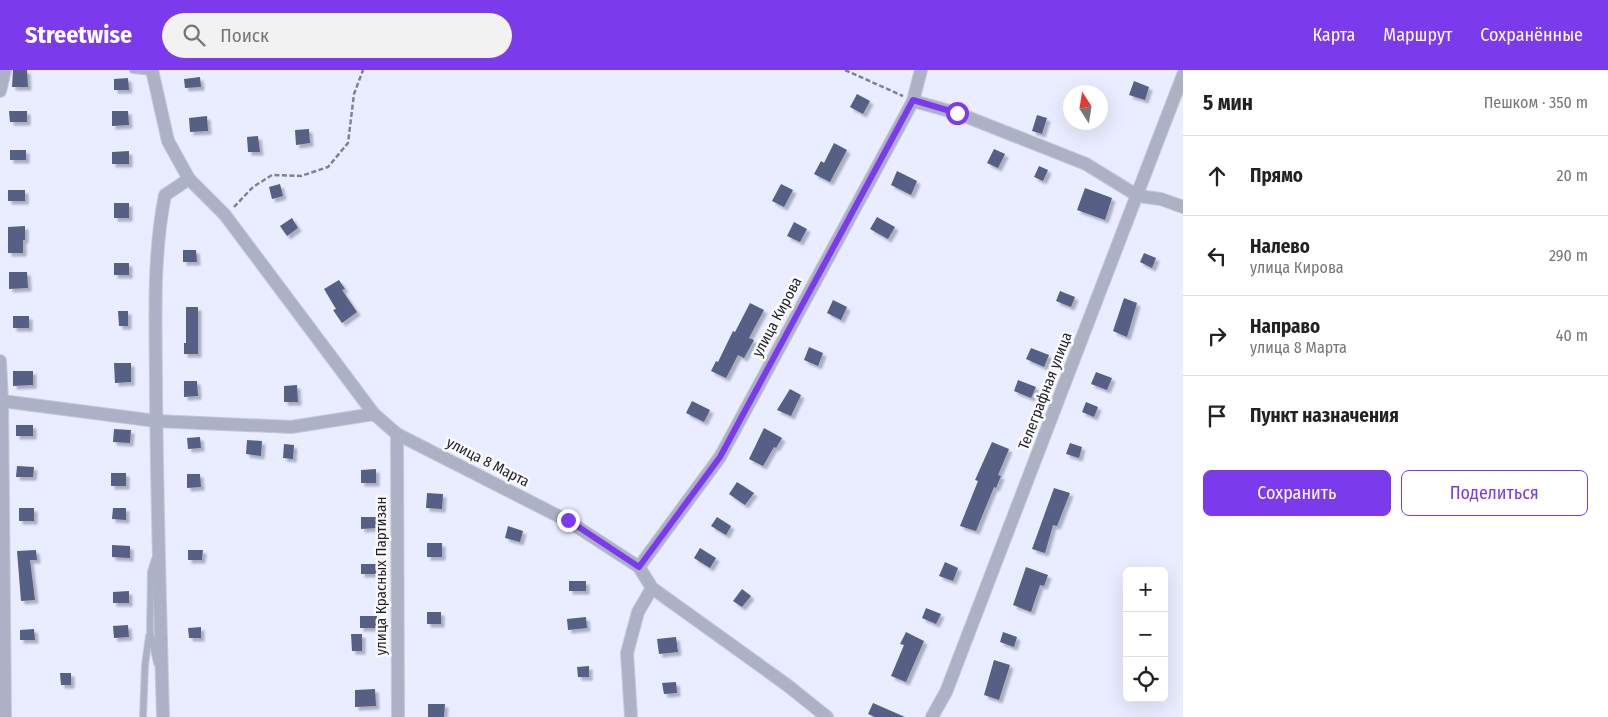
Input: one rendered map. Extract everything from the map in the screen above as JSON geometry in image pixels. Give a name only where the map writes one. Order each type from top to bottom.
[{"type":"street","points":[[0,91],[5,70]]},
{"type":"street","name":"улица Кирова","points":[[639,567],[720,457],[913,100],[922,70]]},
{"type":"street","name":"улица 8 Марта","points":[[152,71],[168,141],[189,179],[225,215],[374,414],[397,434],[568,520],[639,567],[652,588],[787,685],[827,717]]},
{"type":"street","name":"Телеграфная улица","points":[[932,717],[946,692],[1183,75]]},
{"type":"street","points":[[913,100],[957,113],[1086,164],[1138,196],[1161,199],[1183,207]]},
{"type":"street","points":[[163,717],[156,421],[156,282],[159,226],[166,195],[189,179]]},
{"type":"street","points":[[0,361],[5,717]]},
{"type":"street","points":[[2,401],[156,421],[291,427],[374,414]]},
{"type":"street","name":"улица Красных Партизан","points":[[397,434],[398,717]]},
{"type":"street","points":[[631,717],[627,653],[638,612],[652,588]]},
{"type":"lane","points":[[133,70],[152,71]]},
{"type":"lane","points":[[143,717],[145,665],[150,631],[151,572],[159,544]]},
{"type":"lane","points":[[150,631],[162,686]]},
{"type":"path","points":[[225,215],[253,187],[272,175],[300,176],[328,167],[348,143],[354,94],[363,70]]},
{"type":"path","points":[[845,70],[913,100]]},
{"type":"building","points":[[13,70],[27,70],[28,87],[12,87]]},
{"type":"building","points":[[200,77],[201,87],[185,88],[184,79]]},
{"type":"building","points":[[128,78],[129,90],[114,90],[114,79]]},
{"type":"building","points":[[1134,81],[1149,87],[1145,100],[1129,95]]},
{"type":"building","points":[[857,94],[870,101],[863,114],[850,107]]},
{"type":"building","points":[[9,111],[27,111],[27,122],[10,122]]},
{"type":"building","points":[[112,111],[128,111],[129,125],[112,126]]},
{"type":"building","points":[[1037,115],[1047,118],[1042,134],[1032,131]]},
{"type":"building","points":[[207,116],[208,131],[190,132],[189,118]]},
{"type":"building","points":[[309,129],[310,143],[296,145],[295,130]]},
{"type":"building","points":[[258,136],[260,152],[248,152],[247,137]]},
{"type":"building","points":[[834,143],[847,150],[830,182],[814,174],[821,161],[824,163]]},
{"type":"building","points":[[994,149],[1005,154],[998,168],[987,163]]},
{"type":"building","points":[[10,150],[26,150],[26,160],[10,160]]},
{"type":"building","points":[[129,151],[129,164],[112,164],[112,152]]},
{"type":"building","points":[[1039,166],[1048,170],[1043,181],[1034,177]]},
{"type":"building","points":[[897,171],[917,181],[911,195],[891,185]]},
{"type":"building","points":[[280,184],[283,196],[272,199],[269,187]]},
{"type":"building","points":[[781,184],[793,190],[784,207],[772,201]]},
{"type":"building","points":[[1085,188],[1112,198],[1105,220],[1077,210]]},
{"type":"building","points":[[8,190],[25,190],[25,201],[8,201]]},
{"type":"building","points":[[114,203],[129,203],[129,218],[114,218]]},
{"type":"building","points":[[877,217],[895,227],[888,239],[870,229]]},
{"type":"building","points":[[292,218],[298,228],[287,236],[280,226]]},
{"type":"building","points":[[794,222],[807,229],[800,242],[787,236]]},
{"type":"building","points":[[25,226],[23,253],[8,253],[8,227]]},
{"type":"building","points":[[183,250],[196,250],[197,262],[183,262]]},
{"type":"building","points":[[1144,253],[1156,258],[1152,268],[1140,262]]},
{"type":"building","points":[[114,263],[129,263],[129,275],[114,275]]},
{"type":"building","points":[[9,272],[27,272],[28,288],[9,289]]},
{"type":"building","points":[[339,280],[345,289],[342,290],[357,312],[342,323],[333,310],[336,309],[324,289]]},
{"type":"building","points":[[1060,291],[1075,297],[1071,307],[1056,301]]},
{"type":"building","points":[[1124,298],[1137,303],[1127,337],[1113,331]]},
{"type":"building","points":[[833,300],[847,307],[841,320],[827,313]]},
{"type":"building","points":[[750,303],[764,310],[749,338],[754,340],[744,358],[738,355],[726,378],[711,371],[716,361],[718,362],[733,331],[735,332]]},
{"type":"building","points":[[186,307],[198,307],[198,354],[184,354],[184,343],[186,343]]},
{"type":"building","points":[[118,311],[128,311],[128,326],[119,326]]},
{"type":"building","points":[[13,316],[29,316],[29,328],[13,328]]},
{"type":"building","points":[[809,347],[823,353],[818,366],[804,360]]},
{"type":"building","points":[[1031,348],[1049,355],[1044,367],[1026,359]]},
{"type":"building","points":[[114,363],[131,363],[131,382],[115,383]]},
{"type":"building","points":[[13,371],[33,371],[33,385],[13,386]]},
{"type":"building","points":[[1096,372],[1112,378],[1107,390],[1091,384]]},
{"type":"building","points":[[1018,380],[1036,387],[1031,398],[1014,391]]},
{"type":"building","points":[[184,381],[197,381],[198,396],[184,397]]},
{"type":"building","points":[[297,385],[298,402],[284,402],[284,386]]},
{"type":"building","points":[[790,389],[801,395],[791,416],[777,410]]},
{"type":"building","points":[[692,401],[710,410],[704,422],[686,413]]},
{"type":"building","points":[[1086,402],[1098,407],[1094,417],[1082,412]]},
{"type":"building","points":[[16,425],[33,425],[33,436],[16,436]]},
{"type":"building","points":[[764,428],[782,438],[776,448],[774,447],[763,466],[749,459]]},
{"type":"building","points":[[114,429],[131,430],[130,443],[113,442]]},
{"type":"building","points":[[200,437],[201,448],[188,449],[187,438]]},
{"type":"building","points":[[247,440],[262,441],[261,456],[246,454]]},
{"type":"building","points":[[992,442],[1009,449],[998,475],[1001,476],[996,488],[994,487],[976,531],[960,526],[978,481],[975,480]]},
{"type":"building","points":[[1070,443],[1082,447],[1079,458],[1066,454]]},
{"type":"building","points":[[284,444],[294,445],[293,459],[283,458]]},
{"type":"building","points":[[17,466],[34,467],[33,477],[16,477]]},
{"type":"building","points":[[376,469],[376,483],[361,483],[361,470]]},
{"type":"building","points":[[111,473],[126,473],[126,486],[111,486]]},
{"type":"building","points":[[187,474],[200,474],[201,487],[187,488]]},
{"type":"building","points":[[737,482],[754,493],[745,505],[729,494]]},
{"type":"building","points":[[1054,488],[1070,493],[1057,526],[1053,525],[1045,553],[1032,549]]},
{"type":"building","points":[[427,493],[443,494],[442,509],[426,508]]},
{"type":"building","points":[[19,508],[34,508],[34,521],[19,521]]},
{"type":"building","points":[[113,508],[126,508],[126,520],[112,519]]},
{"type":"building","points":[[361,517],[377,517],[377,528],[361,529]]},
{"type":"building","points":[[717,517],[731,526],[726,535],[711,526]]},
{"type":"building","points":[[508,526],[523,531],[520,542],[505,538]]},
{"type":"building","points":[[427,543],[442,543],[442,557],[427,557]]},
{"type":"building","points":[[112,545],[130,546],[130,558],[112,557]]},
{"type":"building","points":[[700,548],[716,558],[710,568],[694,558]]},
{"type":"building","points":[[36,550],[37,560],[30,560],[35,600],[21,601],[17,551]]},
{"type":"building","points":[[188,550],[203,550],[202,560],[188,560]]},
{"type":"building","points":[[945,562],[958,568],[953,581],[939,576]]},
{"type":"building","points":[[361,564],[376,564],[376,574],[361,574]]},
{"type":"building","points":[[1026,567],[1048,575],[1044,586],[1040,585],[1031,612],[1013,605]]},
{"type":"building","points":[[569,581],[586,581],[586,591],[569,591]]},
{"type":"building","points":[[742,589],[751,596],[742,607],[733,601]]},
{"type":"building","points":[[129,591],[129,603],[113,603],[113,592]]},
{"type":"building","points":[[926,608],[941,614],[936,624],[922,618]]},
{"type":"building","points":[[427,612],[441,612],[441,624],[427,624]]},
{"type":"building","points":[[360,616],[377,616],[377,628],[360,628]]},
{"type":"building","points":[[586,617],[587,628],[568,630],[567,619]]},
{"type":"building","points":[[128,625],[129,637],[114,638],[113,626]]},
{"type":"building","points":[[201,627],[201,638],[189,638],[188,628]]},
{"type":"building","points":[[34,629],[35,640],[20,640],[20,630]]},
{"type":"building","points":[[906,632],[924,641],[906,682],[891,676],[904,645],[900,644]]},
{"type":"building","points":[[1003,632],[1017,637],[1014,647],[1000,642]]},
{"type":"building","points":[[351,634],[362,634],[362,651],[352,651]]},
{"type":"building","points":[[676,637],[678,652],[659,654],[657,639]]},
{"type":"building","points":[[994,660],[1010,665],[999,700],[984,695]]},
{"type":"building","points":[[589,666],[589,677],[578,677],[577,667]]},
{"type":"building","points":[[60,673],[71,673],[71,685],[61,685]]},
{"type":"building","points":[[676,682],[677,693],[664,694],[662,683]]},
{"type":"building","points":[[375,689],[376,706],[355,707],[355,690]]},
{"type":"building","points":[[873,703],[905,717],[875,717],[868,714]]},
{"type":"building","points":[[428,704],[445,704],[444,717],[428,717]]},
{"type":"route","points":[[568,520],[639,567],[720,457],[913,100],[957,113]]}]
